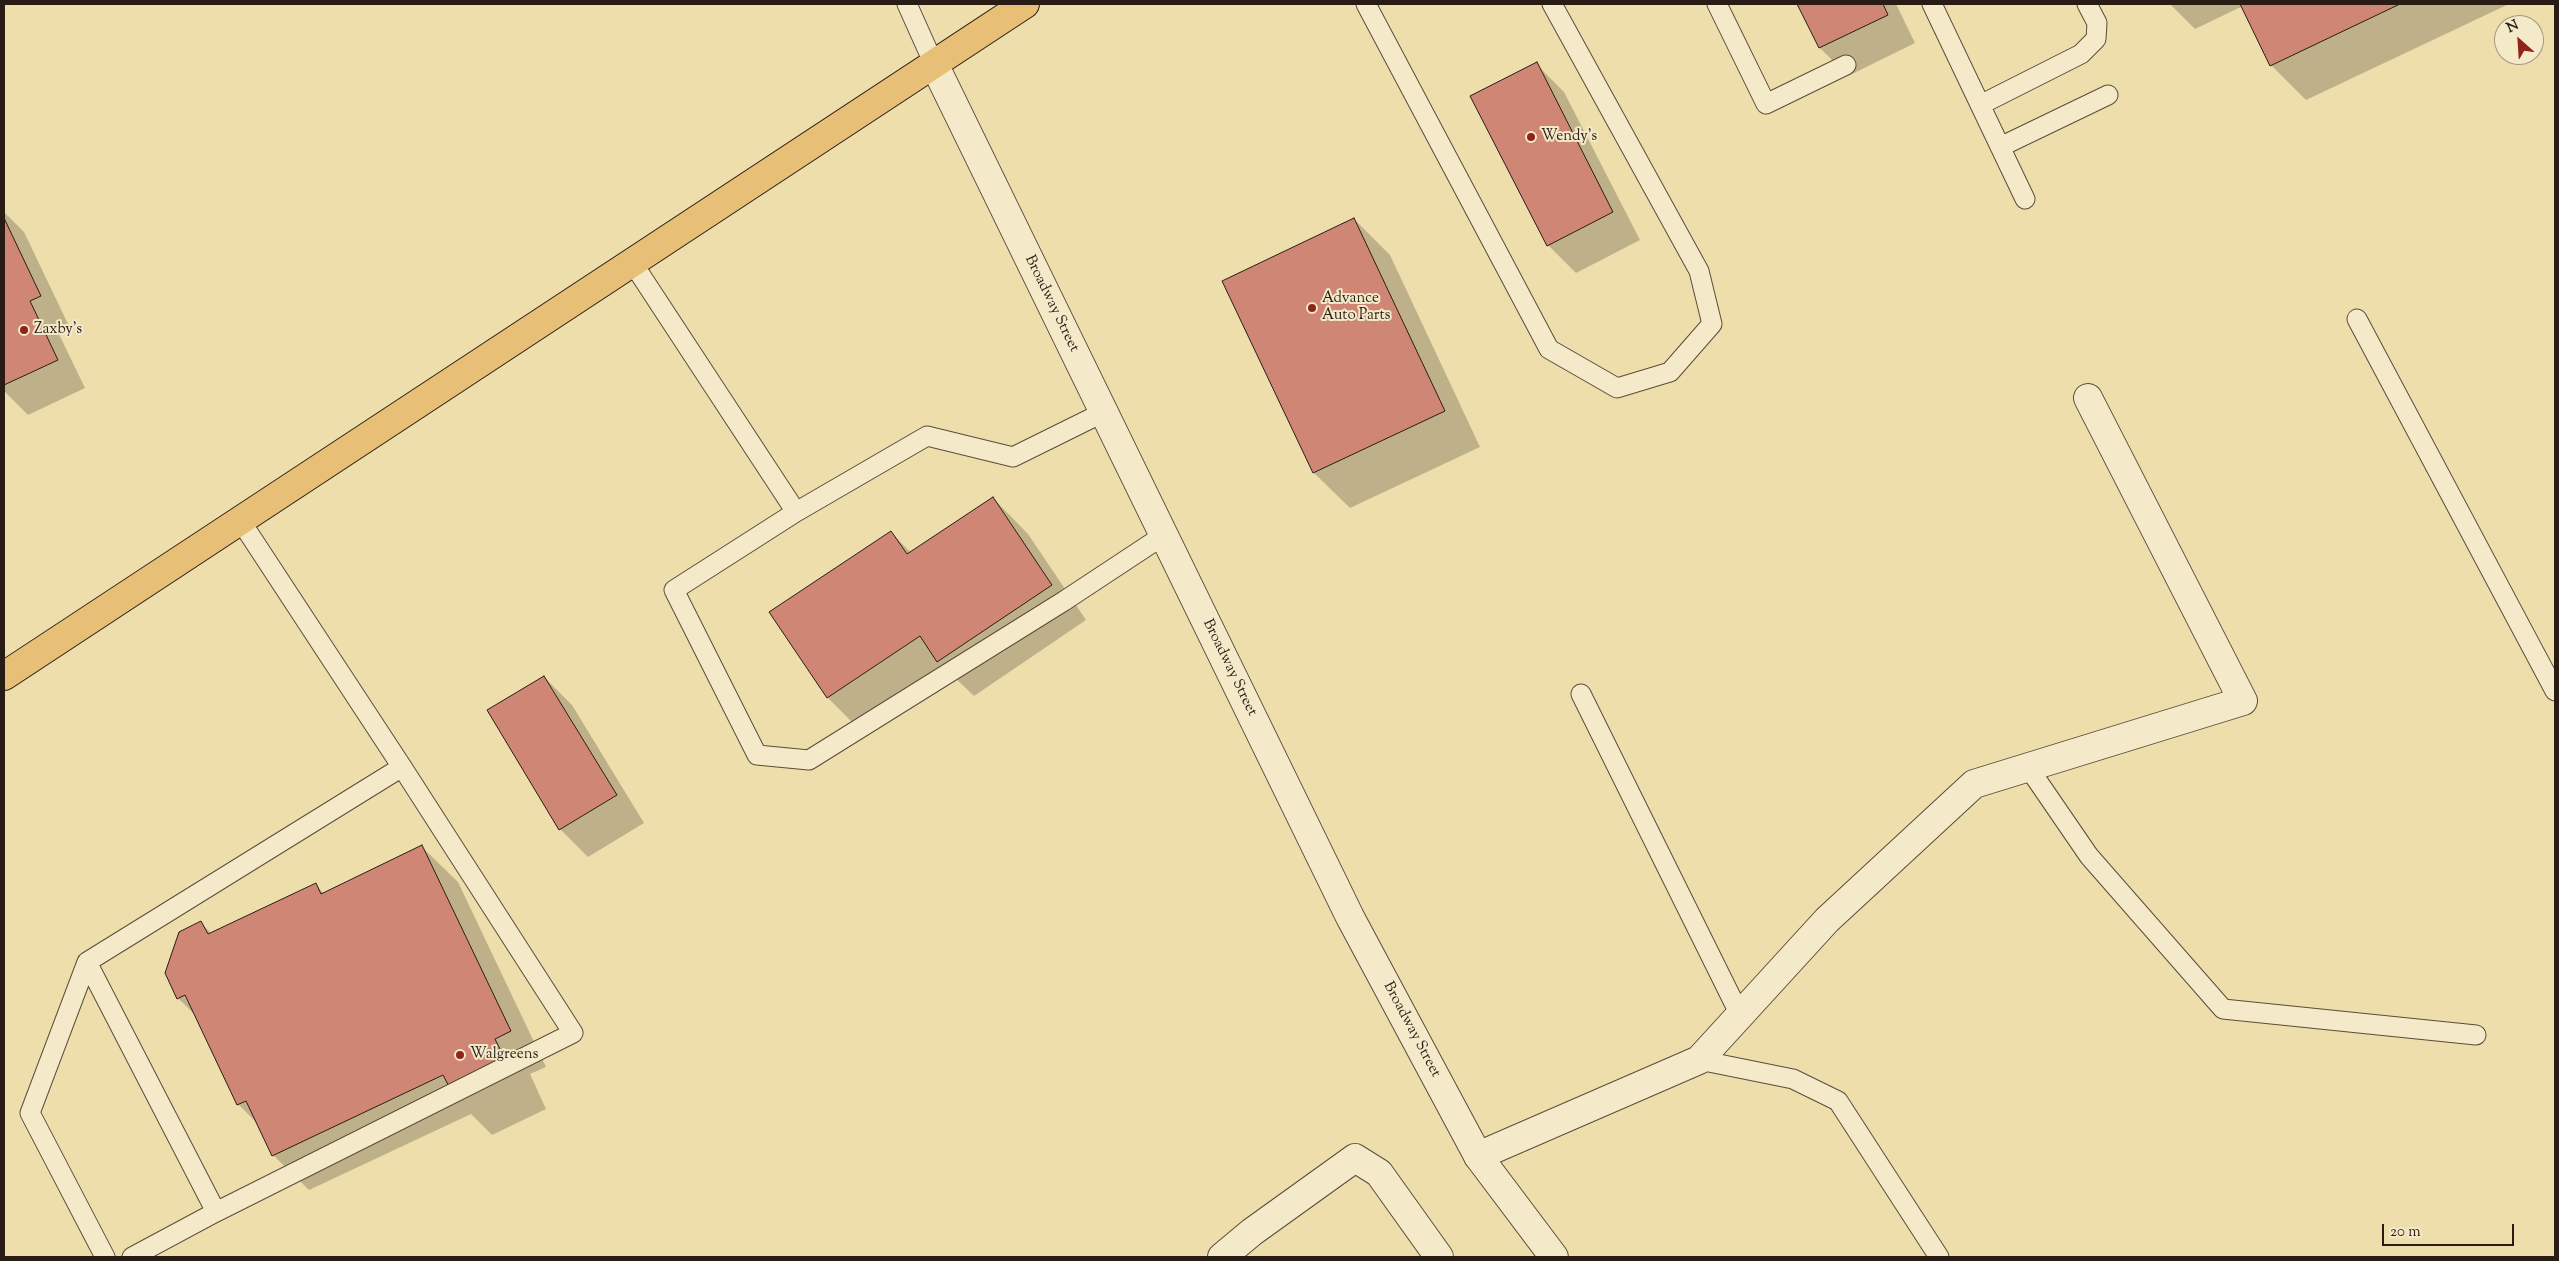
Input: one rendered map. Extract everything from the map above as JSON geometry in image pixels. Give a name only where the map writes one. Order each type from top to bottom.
[{"type":"main road","points":[[4,676],[933,62],[1025,4]]},
{"type":"street","name":"Broadway Street","points":[[933,62],[1350,917],[1478,1156],[1554,1257]]},
{"type":"street","points":[[1478,1156],[1699,1060],[1827,920],[1974,784],[2242,701],[2088,398]]},
{"type":"street","points":[[1222,1257],[1252,1232],[1355,1158],[1379,1172],[1439,1257]]},
{"type":"lane","points":[[907,4],[933,62]]},
{"type":"lane","points":[[1366,4],[1549,349],[1617,388],[1670,372],[1712,324],[1700,271],[1552,4]]},
{"type":"lane","points":[[1717,4],[1766,104],[1846,65]]},
{"type":"lane","points":[[1932,4],[2025,199]]},
{"type":"lane","points":[[1980,105],[2081,54],[2096,39],[2097,24],[2087,4]]},
{"type":"lane","points":[[2000,147],[2108,95]]},
{"type":"lane","points":[[632,262],[796,512]]},
{"type":"lane","points":[[2357,319],[2555,691]]},
{"type":"lane","points":[[1104,412],[1013,458],[927,436],[796,512],[674,590],[757,756],[809,760],[1064,601],[1164,535]]},
{"type":"lane","points":[[132,1257],[216,1212],[573,1033],[240,520]]},
{"type":"lane","points":[[1581,694],[1740,1015]]},
{"type":"lane","points":[[105,1257],[30,1113],[87,962],[402,767]]},
{"type":"lane","points":[[2028,767],[2089,856],[2222,1009],[2476,1035]]},
{"type":"lane","points":[[87,962],[216,1212]]},
{"type":"lane","points":[[1699,1060],[1793,1080],[1838,1101],[1939,1257]]},
{"type":"building","points":[[1797,4],[1883,4],[1888,15],[1819,48]]},
{"type":"building","points":[[2240,4],[2400,4],[2270,66]]},
{"type":"building","points":[[1537,62],[1613,212],[1547,246],[1470,96]]},
{"type":"building","name":"Zaxby's","points":[[4,218],[41,296],[30,301],[58,360],[4,385]]},
{"type":"building","points":[[1354,218],[1445,411],[1313,473],[1222,281]]},
{"type":"building","points":[[993,497],[1052,585],[937,662],[920,636],[827,698],[769,612],[891,531],[907,554]]},
{"type":"building","points":[[544,676],[617,795],[559,830],[487,710]]},
{"type":"building","name":"Walgreens","points":[[422,845],[511,1031],[495,1039],[512,1073],[456,1100],[443,1075],[272,1156],[246,1101],[237,1105],[185,995],[177,999],[165,973],[179,932],[201,921],[208,934],[316,883],[321,894]]},
{"type":"place","name":"Wendy's","points":[[1531,137]]},
{"type":"place","name":"Advance Auto Parts","points":[[1312,308]]},
{"type":"place","name":"Zaxby's","points":[[24,330]]},
{"type":"place","name":"Walgreens","points":[[460,1055]]}]
